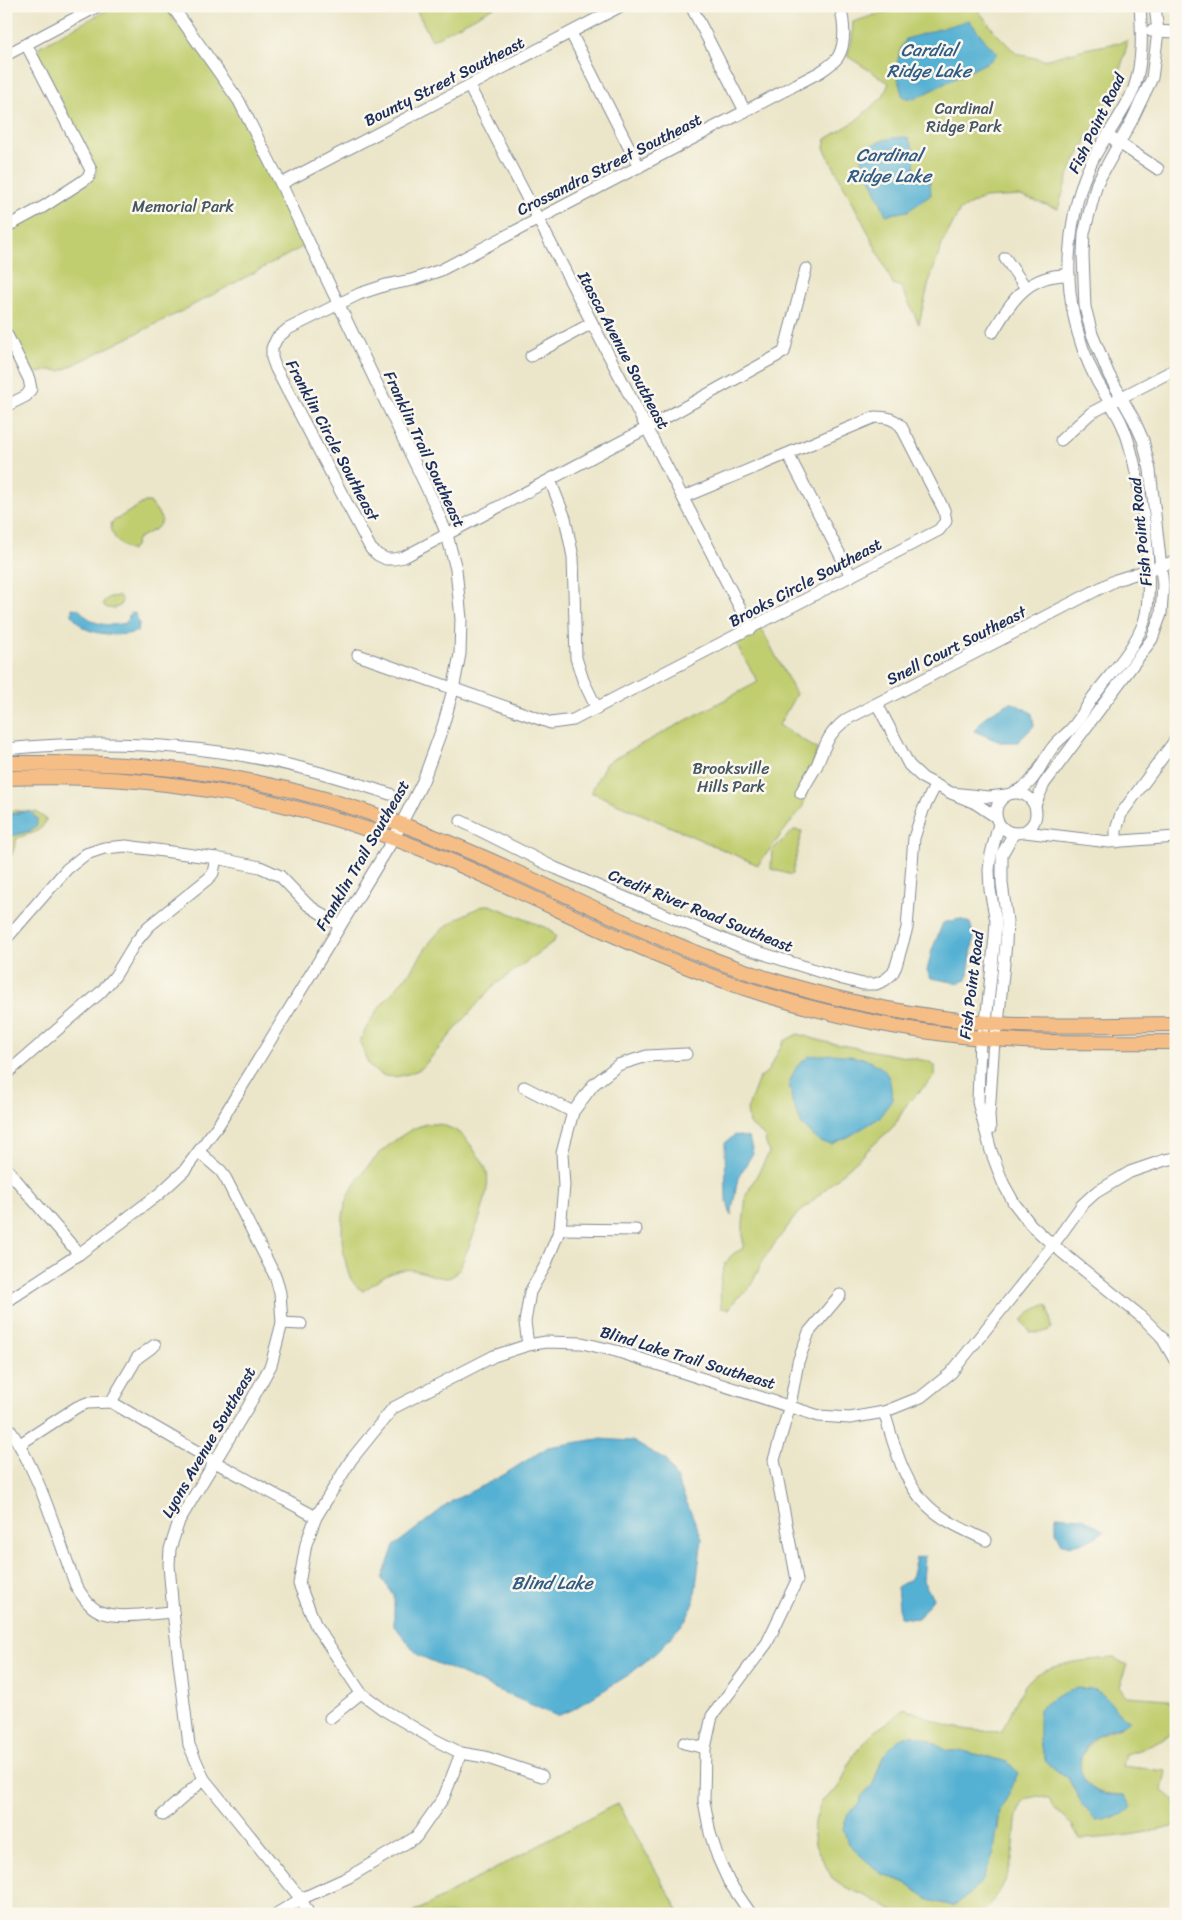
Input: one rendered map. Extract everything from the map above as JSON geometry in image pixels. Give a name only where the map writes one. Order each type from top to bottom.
[{"type":"main road","points":[[6,763],[139,766],[202,773],[275,786],[310,795],[401,824],[454,844],[685,948],[770,979],[875,1006],[992,1023],[1176,1024]]},
{"type":"main road","points":[[6,778],[103,778],[165,783],[271,802],[343,822],[394,838],[447,860],[688,968],[732,984],[802,1005],[873,1022],[987,1039],[1066,1042],[1176,1042]]},
{"type":"street","points":[[6,55],[98,6]]},
{"type":"street","name":"Franklin Trail Southeast","points":[[6,1302],[78,1254],[160,1194],[184,1170],[219,1124],[394,838],[423,782],[443,726],[460,654],[461,619],[456,569],[447,535],[434,503],[339,303],[239,100],[172,6]]},
{"type":"street","name":"Bounty Street Southeast","points":[[281,184],[621,6]]},
{"type":"street","points":[[691,6],[745,111]]},
{"type":"street","name":"Crossandra Street Southeast","points":[[339,303],[386,285],[412,280],[442,270],[820,72],[838,57],[845,34],[840,6]]},
{"type":"street","name":"Fish Point Road","points":[[1010,794],[1029,783],[1054,746],[1073,728],[1092,698],[1131,650],[1144,620],[1148,603],[1148,570],[1137,474],[1131,449],[1122,423],[1096,379],[1080,339],[1072,308],[1069,275],[1073,223],[1090,164],[1133,90],[1140,68],[1142,30],[1140,6]]},
{"type":"street","name":"Fish Point Road","points":[[1036,807],[1044,784],[1152,639],[1161,614],[1163,585],[1150,470],[1143,440],[1101,358],[1092,334],[1085,307],[1083,271],[1084,233],[1097,183],[1132,122],[1152,78],[1158,32],[1155,6]]},
{"type":"street","points":[[1142,30],[1176,32]]},
{"type":"street","points":[[571,33],[640,167]]},
{"type":"street","points":[[6,227],[42,208],[83,181],[90,176],[91,170],[26,44]]},
{"type":"street","name":"Itasca Avenue Southeast","points":[[469,86],[751,629]]},
{"type":"street","points":[[1108,135],[1158,169]]},
{"type":"street","points":[[1005,258],[1026,288]]},
{"type":"street","points":[[447,535],[784,352],[806,268]]},
{"type":"street","points":[[993,332],[1008,307],[1026,288],[1046,276],[1069,275]]},
{"type":"street","name":"Franklin Circle Southeast","points":[[339,303],[288,329],[277,338],[272,348],[272,358],[276,369],[372,549],[378,555],[386,559],[404,557],[447,535]]},
{"type":"street","points":[[531,356],[592,324]]},
{"type":"street","points":[[6,333],[29,379],[31,388],[26,396],[6,406]]},
{"type":"street","points":[[1062,440],[1091,413],[1176,369]]},
{"type":"street","name":"Brooks Circle Southeast","points":[[358,656],[551,723],[573,720],[939,530],[946,521],[944,510],[901,426],[896,421],[886,417],[875,417],[684,498]]},
{"type":"street","points":[[788,454],[851,576]]},
{"type":"street","points":[[550,480],[564,518],[573,557],[576,658],[583,680],[597,709]]},
{"type":"street","name":"Snell Court Southeast","points":[[801,792],[829,736],[836,727],[847,719],[1116,580],[1176,561]]},
{"type":"street","points":[[877,704],[909,764],[922,778],[935,786],[975,803],[998,821],[1008,832],[1050,834],[1116,842],[1176,837]]},
{"type":"street","points":[[1116,842],[1116,830],[1121,814],[1176,739]]},
{"type":"street","points":[[6,749],[68,745],[141,745],[200,750],[304,768],[390,794]]},
{"type":"street","name":"Credit River Road Southeast","points":[[461,821],[555,868],[738,946],[843,979],[863,984],[876,984],[892,974],[896,966],[907,928],[914,838],[923,810],[935,786]]},
{"type":"street","points":[[951,793],[989,797],[1010,794],[1027,795],[1036,807],[1050,834]]},
{"type":"street","points":[[998,821],[998,804],[1010,794]]},
{"type":"street","points":[[1019,832],[1033,825],[1036,820],[1036,807]]},
{"type":"street","name":"Fish Point Road","points":[[992,1023],[996,921],[990,890],[989,870],[998,821]]},
{"type":"street","name":"Fish Point Road","points":[[1019,832],[1006,846],[1002,860],[1002,883],[1007,920],[1006,943],[992,1023],[987,1039],[978,1102],[991,1151],[1003,1183],[1014,1203],[1031,1225],[1143,1318],[1161,1336],[1176,1362]]},
{"type":"street","points":[[6,939],[26,913],[67,869],[86,854],[104,848],[126,846],[216,858],[260,867],[280,876],[308,906],[340,926]]},
{"type":"street","points":[[6,1074],[102,992],[149,926],[209,878],[213,873],[216,858]]},
{"type":"street","points":[[528,1344],[525,1322],[530,1292],[545,1266],[560,1228],[564,1186],[562,1153],[573,1112],[593,1085],[618,1065],[647,1056],[686,1054]]},
{"type":"street","points":[[524,1087],[573,1112]]},
{"type":"street","name":"Lyons Avenue Southeast","points":[[199,1152],[226,1179],[272,1270],[280,1293],[282,1323],[276,1352],[265,1378],[179,1521],[170,1548],[169,1565],[172,1612],[189,1745],[204,1778],[301,1899],[309,1914]]},
{"type":"street","name":"Blind Lake Trail Southeast","points":[[542,1776],[485,1757],[461,1753],[384,1710],[361,1692],[316,1626],[299,1584],[306,1544],[316,1517],[351,1460],[393,1408],[494,1356],[528,1344],[564,1342],[600,1346],[790,1405],[819,1416],[850,1418],[884,1412],[921,1397],[951,1373],[1053,1245],[1071,1218],[1095,1193],[1130,1172],[1176,1158]]},
{"type":"street","points":[[6,1168],[78,1254]]},
{"type":"street","points":[[560,1228],[636,1230]]},
{"type":"street","points":[[751,1914],[729,1882],[718,1858],[710,1833],[704,1801],[705,1748],[712,1716],[767,1644],[797,1580],[774,1460],[790,1405],[798,1362],[809,1332],[840,1295]]},
{"type":"street","points":[[282,1323],[301,1324]]},
{"type":"street","points":[[111,1402],[137,1358],[155,1345]]},
{"type":"street","points":[[20,1444],[77,1407],[87,1403],[111,1402],[316,1517]]},
{"type":"street","points":[[884,1412],[906,1477],[926,1504],[954,1525],[986,1540]]},
{"type":"street","points":[[6,1424],[20,1444],[34,1472],[76,1586],[85,1600],[103,1613],[110,1614],[172,1612]]},
{"type":"street","points":[[330,1718],[361,1692]]},
{"type":"street","points":[[684,1743],[705,1748]]},
{"type":"street","points":[[276,1914],[301,1899],[349,1877],[416,1837],[444,1797],[461,1753]]},
{"type":"street","points":[[164,1815],[204,1778]]},
{"type":"green space","name":"Memorial Park","points":[[115,6],[164,6],[221,80],[244,120],[306,245],[184,310],[61,371],[50,370],[38,373],[31,369],[6,322],[6,232],[89,182],[97,172],[37,53],[40,46]]},
{"type":"green space","points":[[414,6],[496,6],[432,40]]},
{"type":"green space","name":"Cardinal Ridge Park","points":[[903,6],[979,6],[978,10],[995,32],[1017,54],[1044,60],[1085,49],[1128,41],[1116,86],[1069,173],[1058,209],[1020,196],[983,198],[960,210],[943,242],[929,282],[919,324],[901,287],[893,284],[824,148],[826,139],[854,122],[883,97],[889,83],[847,56],[852,40],[853,22]]},
{"type":"green space","points":[[145,502],[150,502],[162,521],[157,528],[137,539],[131,551],[116,540],[111,527],[112,522]]},
{"type":"green space","points":[[119,596],[122,600],[120,606],[107,608],[103,605],[104,601],[110,597]]},
{"type":"green space","name":"Brooksville Hills Park","points":[[761,628],[796,694],[779,725],[817,749],[803,806],[758,865],[591,792],[606,763],[758,682],[735,642]]},
{"type":"green space","points":[[6,810],[27,811],[6,815]]},
{"type":"green space","points":[[29,812],[36,812],[46,819],[44,824],[38,830],[17,838],[12,855],[6,861],[6,841],[8,837],[30,831]]},
{"type":"green space","points":[[794,830],[802,831],[792,875],[771,869],[772,850]]},
{"type":"green space","points":[[485,905],[490,905],[549,929],[556,937],[553,942],[492,987],[422,1068],[396,1076],[382,1075],[376,1072],[368,1062],[360,1042],[369,1023],[409,973],[436,935],[456,920]]},
{"type":"green space","points":[[798,1034],[825,1042],[927,1061],[935,1065],[935,1076],[907,1104],[894,1126],[795,1217],[766,1255],[749,1289],[736,1299],[729,1309],[721,1308],[722,1273],[729,1258],[743,1249],[746,1195],[769,1153],[764,1136],[749,1124],[747,1110],[759,1078],[768,1071],[784,1041]],"holes":[[[861,1057],[878,1066],[889,1077],[879,1118],[862,1128],[820,1142],[802,1125],[792,1101]]]},
{"type":"green space","points":[[426,1124],[438,1124],[450,1128],[463,1136],[482,1162],[488,1179],[484,1205],[460,1268],[453,1276],[448,1278],[413,1270],[399,1271],[386,1276],[363,1291],[350,1278],[343,1246],[343,1219],[349,1194],[365,1170],[399,1137]]},
{"type":"green space","points":[[1044,1305],[1048,1306],[1052,1328],[1041,1333],[1030,1332],[1023,1319],[1032,1311]]},
{"type":"green space","points":[[1114,1658],[1127,1665],[1119,1686],[1126,1696],[1167,1699],[1176,1706],[1176,1732],[1140,1750],[1125,1754],[1122,1766],[1166,1771],[1162,1790],[1176,1801],[1175,1826],[1128,1835],[1080,1839],[1072,1825],[1053,1807],[1049,1799],[1039,1796],[1025,1799],[1017,1816],[1013,1854],[1008,1874],[994,1900],[980,1914],[899,1914],[845,1887],[832,1878],[815,1845],[813,1827],[822,1800],[838,1789],[854,1754],[875,1731],[904,1708],[948,1726],[969,1730],[1001,1732],[1024,1687],[1041,1672],[1052,1667],[1078,1661]],"holes":[[[1115,1708],[1121,1716],[1121,1727],[1098,1735],[1079,1760],[1080,1773],[1089,1786],[1100,1793],[1124,1795],[1129,1810],[1112,1819],[1082,1804],[1068,1778],[1057,1772]],[[928,1739],[947,1751],[963,1751],[1008,1762],[1009,1794],[1000,1810],[998,1830],[919,1893],[904,1882],[880,1873],[848,1814],[859,1804],[862,1797],[873,1784],[884,1754]]]},
{"type":"green space","points":[[618,1803],[680,1914],[411,1914]]},
{"type":"water","name":"Cardial Ridge Lake","points":[[969,20],[988,44],[998,53],[990,61],[914,99],[903,97],[897,68],[899,54],[906,39]]},
{"type":"water","name":"Cardinal Ridge Lake","points":[[907,137],[913,148],[916,172],[930,182],[931,195],[908,211],[886,215],[860,154],[865,149],[882,141]]},
{"type":"water","points":[[72,608],[79,609],[94,622],[105,625],[126,623],[130,613],[135,613],[139,624],[138,631],[120,635],[91,631],[82,627],[72,615]]},
{"type":"water","points":[[1011,702],[1032,713],[1034,726],[1018,742],[1000,742],[974,731],[986,716]]},
{"type":"water","points":[[29,811],[37,818],[37,825],[30,831],[8,837],[6,841],[6,815]]},
{"type":"water","points":[[960,919],[970,923],[974,937],[967,980],[958,983],[931,978],[927,971],[932,950],[943,923]]},
{"type":"water","points":[[833,1054],[865,1059],[879,1066],[889,1078],[893,1098],[879,1118],[850,1136],[832,1144],[820,1142],[802,1125],[792,1101],[789,1082],[797,1066],[809,1056]]},
{"type":"water","points":[[735,1135],[749,1138],[753,1153],[738,1178],[731,1216],[726,1198],[725,1143]]},
{"type":"water","name":"Blind Lake","points":[[598,1439],[632,1441],[666,1460],[677,1480],[702,1538],[694,1602],[686,1620],[658,1651],[630,1674],[572,1710],[557,1716],[418,1655],[394,1625],[394,1595],[382,1579],[394,1546],[452,1501],[500,1477],[548,1447]]},
{"type":"water","points":[[1056,1516],[1083,1518],[1104,1531],[1084,1542],[1062,1544],[1056,1532]]},
{"type":"water","points":[[925,1556],[923,1581],[933,1598],[918,1619],[900,1617],[897,1587],[911,1579],[916,1558]]},
{"type":"water","points":[[1078,1688],[1093,1689],[1100,1693],[1120,1714],[1129,1720],[1121,1726],[1098,1735],[1092,1740],[1084,1750],[1080,1762],[1082,1775],[1093,1789],[1113,1795],[1124,1795],[1131,1807],[1124,1814],[1095,1820],[1082,1804],[1068,1778],[1057,1772],[1046,1762],[1039,1741],[1039,1709],[1057,1696]]},
{"type":"water","points":[[912,1734],[928,1739],[947,1751],[963,1751],[1008,1762],[1018,1773],[1000,1810],[994,1852],[983,1880],[969,1895],[953,1906],[929,1900],[904,1882],[880,1873],[848,1844],[843,1828],[848,1814],[859,1804],[861,1797],[873,1784],[884,1754],[898,1740]]}]
